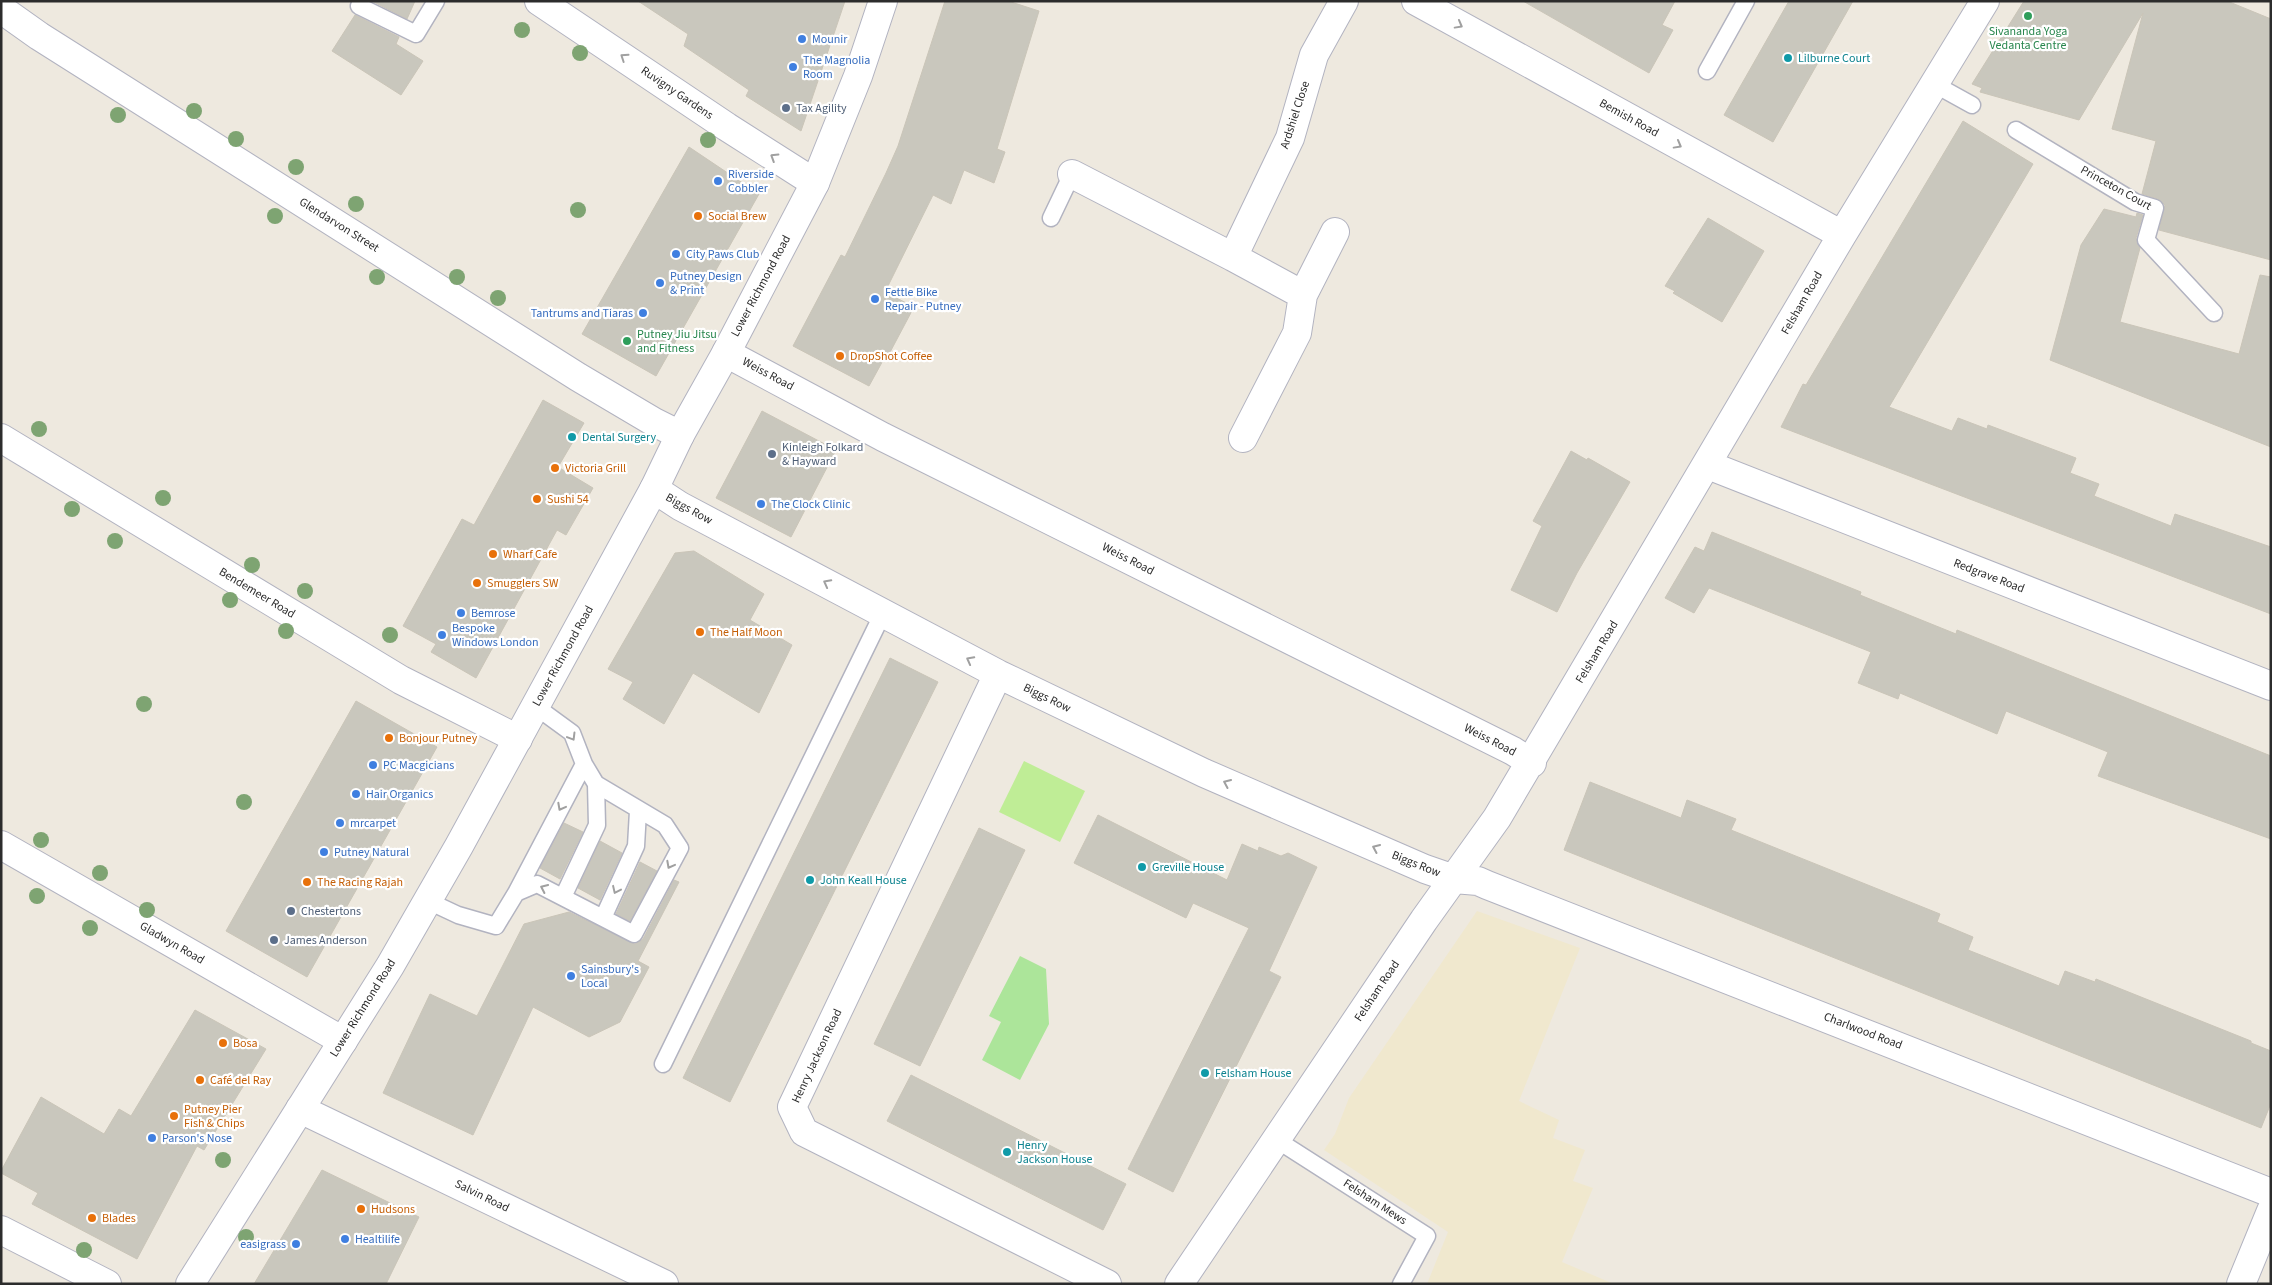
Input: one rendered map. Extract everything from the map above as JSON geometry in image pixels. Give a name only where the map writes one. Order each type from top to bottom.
[{"type":"street","name":"Ruvigny Gardens","points":[[539,1],[727,127],[815,183]]},
{"type":"street","name":"Lower Richmond Road","points":[[190,1284],[390,966],[426,900],[459,846],[654,489],[680,435],[726,353],[815,183],[858,76],[883,1]]},
{"type":"street","name":"Ardshiel Close","points":[[1233,257],[1290,138],[1314,55],[1344,1]]},
{"type":"street","name":"Bemish Road","points":[[1416,1],[1842,235]]},
{"type":"street","name":"Felsham Road","points":[[1179,1284],[1454,879],[1498,818],[1842,235],[1982,2]]},
{"type":"street","name":"Glendarvon Street","points":[[1,9],[38,36],[569,371],[654,422],[680,435]]},
{"type":"street","points":[[1072,174],[1303,295]]},
{"type":"street","points":[[1243,438],[1297,333],[1303,295],[1335,232]]},
{"type":"street","name":"Weiss Road","points":[[726,353],[884,437],[1513,751],[1532,763]]},
{"type":"street","name":"Bendemeer Road","points":[[1,438],[401,680],[518,738]]},
{"type":"street","name":"Redgrave Road","points":[[1708,465],[2271,686]]},
{"type":"street","name":"Biggs Row","points":[[654,489],[680,506],[998,674],[1204,773],[1425,869],[1454,879]]},
{"type":"street","name":"Henry Jackson Road","points":[[998,674],[792,1107],[804,1132],[1107,1284]]},
{"type":"street","name":"Gladwyn Road","points":[[1,846],[343,1041]]},
{"type":"street","name":"Charlwood Road","points":[[1454,879],[1478,881],[1487,884],[2271,1193]]},
{"type":"street","name":"Salvin Road","points":[[300,1109],[664,1284]]},
{"type":"street","points":[[2241,1284],[2261,1259],[2271,1211]]},
{"type":"street","points":[[1,1230],[107,1284]]},
{"type":"lane","points":[[359,6],[416,34],[436,1]]},
{"type":"lane","points":[[1706,71],[1746,1]]},
{"type":"lane","points":[[1934,84],[1972,105]]},
{"type":"lane","name":"Princeton Court","points":[[2016,130],[2135,202],[2155,208],[2146,240],[2214,313]]},
{"type":"lane","points":[[1051,218],[1072,174]]},
{"type":"lane","points":[[663,1064],[882,613]]},
{"type":"lane","points":[[516,893],[537,884],[634,934],[680,848],[664,826],[596,784],[584,764],[572,733],[535,706]]},
{"type":"lane","points":[[426,900],[458,915],[496,926],[516,893],[584,764]]},
{"type":"lane","points":[[563,898],[598,824],[596,784]]},
{"type":"lane","points":[[603,918],[636,846],[638,811]]},
{"type":"lane","name":"Felsham Mews","points":[[1277,1140],[1427,1236],[1401,1284]]},
{"type":"shaded area","points":[[1477,911],[1580,948],[1519,1101],[1559,1120],[1553,1138],[1585,1150],[1573,1181],[1593,1188],[1562,1262],[1614,1284],[1427,1284],[1448,1232],[1324,1150],[1335,1134],[1349,1098]]},
{"type":"green space","points":[[1024,761],[1085,791],[1060,842],[999,812]]},
{"type":"green space","points":[[1020,956],[1046,969],[1049,1024],[1020,1080],[982,1060],[1001,1022],[989,1016]]},
{"type":"building","points":[[372,1],[415,1],[407,19]]},
{"type":"building","points":[[638,1],[845,1],[801,131],[746,96],[749,90],[684,46],[688,34]]},
{"type":"building","points":[[945,1],[1008,1],[1039,11],[997,149],[1005,152],[994,183],[964,170],[951,204],[933,195],[885,292],[914,307],[888,356],[886,355],[869,386],[793,346],[841,255],[845,257],[898,146]]},
{"type":"building","points":[[1523,1],[1675,1],[1662,25],[1673,30],[1649,73]]},
{"type":"building","name":"Lilburne Court","points":[[1789,1],[1853,1],[1773,142],[1724,115]]},
{"type":"building","points":[[2024,1],[2227,1],[2271,19],[2271,260],[2159,230],[2165,205],[2158,199],[2142,194],[2156,141],[2112,129],[2143,13],[2079,120],[1980,92],[1982,88],[1972,84]]},
{"type":"building","points":[[355,15],[399,37],[396,44],[423,61],[401,95],[332,51]]},
{"type":"building","points":[[1963,121],[2033,164],[1889,407],[1952,431],[1958,418],[1987,429],[1988,425],[2076,458],[2070,473],[2099,484],[2094,496],[2171,526],[2175,514],[2271,547],[2271,614],[1781,427],[1803,384],[1806,385]]},
{"type":"building","points":[[689,147],[759,194],[656,376],[582,334]]},
{"type":"building","points":[[2104,209],[2136,217],[2137,213],[2143,215],[2136,238],[2140,248],[2120,322],[2239,354],[2260,275],[2271,277],[2271,447],[2050,360],[2081,245]]},
{"type":"building","points":[[1708,218],[1764,251],[1722,322],[1673,293],[1675,291],[1665,286]]},
{"type":"building","points":[[543,400],[584,423],[558,467],[593,488],[566,535],[557,530],[476,678],[431,652],[436,644],[403,626],[462,519],[474,525]]},
{"type":"building","points":[[762,411],[836,450],[791,537],[716,498]]},
{"type":"building","points":[[1571,451],[1587,460],[1588,458],[1630,482],[1577,573],[1557,612],[1511,590],[1542,526],[1533,521]]},
{"type":"building","points":[[1712,532],[1861,592],[1860,595],[1956,634],[1957,630],[2271,756],[2271,839],[2098,776],[2108,752],[2006,711],[1997,734],[1900,693],[1898,699],[1858,683],[1871,652],[1709,588],[1694,613],[1665,598],[1695,547],[1704,551]]},
{"type":"building","name":"The Half Moon","points":[[694,551],[764,594],[750,620],[792,645],[759,713],[693,673],[664,724],[623,699],[633,682],[608,669],[675,553]]},
{"type":"building","name":"John Keall House","points":[[890,658],[938,682],[730,1102],[683,1078]]},
{"type":"building","points":[[356,701],[437,747],[307,977],[226,931]]},
{"type":"building","points":[[1590,782],[1681,818],[1687,800],[1736,819],[1731,830],[1940,914],[1937,922],[1973,937],[1968,950],[2059,986],[2065,971],[2095,982],[2096,979],[2251,1041],[2251,1043],[2271,1051],[2271,1103],[2261,1128],[1564,850]]},
{"type":"building","points":[[1098,815],[1227,880],[1242,844],[1258,851],[1259,847],[1281,856],[1288,853],[1317,867],[1269,971],[1281,977],[1173,1192],[1128,1169],[1249,928],[1193,903],[1186,918],[1074,863]]},
{"type":"building","points":[[564,823],[583,832],[560,879],[540,868]]},
{"type":"building","points":[[979,828],[1025,850],[920,1066],[874,1044]]},
{"type":"building","points":[[600,841],[622,853],[600,900],[578,888]]},
{"type":"building","points":[[640,862],[657,871],[630,921],[616,914]]},
{"type":"building","points":[[674,880],[679,882],[638,961],[649,967],[620,1022],[589,1037],[533,1007],[473,1135],[383,1093],[430,994],[477,1016],[524,924],[569,912],[635,944],[643,939]]},
{"type":"building","points":[[195,1010],[266,1049],[204,1150],[197,1146],[137,1259],[32,1204],[38,1193],[1,1173],[1,1171],[41,1097],[104,1134],[119,1109],[131,1116]]},
{"type":"building","name":"Henry Jackson House","points":[[911,1075],[1126,1184],[1103,1230],[887,1121]]},
{"type":"building","points":[[322,1170],[419,1217],[386,1284],[254,1284]]},
{"type":"place","name":"Sivananda Yoga Vedanta Centre","points":[[2028,16]]},
{"type":"place","name":"Mounir","points":[[802,39]]},
{"type":"place","name":"Lilburne Court","points":[[1788,58]]},
{"type":"place","name":"The Magnolia Room","points":[[793,67]]},
{"type":"place","name":"Tax Agility","points":[[786,108]]},
{"type":"place","name":"Riverside Cobbler","points":[[718,181]]},
{"type":"place","name":"Social Brew","points":[[698,216]]},
{"type":"place","name":"City Paws Club","points":[[676,254]]},
{"type":"place","name":"Putney Design & Print","points":[[660,283]]},
{"type":"place","name":"Fettle Bike Repair - Putney","points":[[875,299]]},
{"type":"place","name":"Tantrums and Tiaras","points":[[643,313]]},
{"type":"place","name":"Putney Jiu Jitsu and Fitness","points":[[627,341]]},
{"type":"place","name":"DropShot Coffee","points":[[840,356]]},
{"type":"place","name":"Dental Surgery","points":[[572,437]]},
{"type":"place","name":"Kinleigh Folkard & Hayward","points":[[772,454]]},
{"type":"place","name":"Victoria Grill","points":[[555,468]]},
{"type":"place","name":"Sushi 54","points":[[537,499]]},
{"type":"place","name":"The Clock Clinic","points":[[761,504]]},
{"type":"place","name":"Wharf Cafe","points":[[493,554]]},
{"type":"place","name":"Smugglers SW","points":[[477,583]]},
{"type":"place","name":"Bemrose","points":[[461,613]]},
{"type":"place","name":"The Half Moon","points":[[700,632]]},
{"type":"place","name":"Bespoke Windows London","points":[[442,635]]},
{"type":"place","name":"Bonjour Putney","points":[[389,738]]},
{"type":"place","name":"PC Macgicians","points":[[373,765]]},
{"type":"place","name":"Hair Organics","points":[[356,794]]},
{"type":"place","name":"mrcarpet","points":[[340,823]]},
{"type":"place","name":"Putney Natural","points":[[324,852]]},
{"type":"place","name":"Greville House","points":[[1142,867]]},
{"type":"place","name":"John Keall House","points":[[810,880]]},
{"type":"place","name":"The Racing Rajah","points":[[307,882]]},
{"type":"place","name":"Chestertons","points":[[291,911]]},
{"type":"place","name":"James Anderson","points":[[274,940]]},
{"type":"place","name":"Sainsbury's Local","points":[[571,976]]},
{"type":"place","name":"Bosa","points":[[223,1043]]},
{"type":"place","name":"Felsham House","points":[[1205,1073]]},
{"type":"place","name":"Café del Ray","points":[[200,1080]]},
{"type":"place","name":"Putney Pier Fish & Chips","points":[[174,1116]]},
{"type":"place","name":"Parson's Nose","points":[[152,1138]]},
{"type":"place","name":"Henry Jackson House","points":[[1007,1152]]},
{"type":"place","name":"Hudsons","points":[[361,1209]]},
{"type":"place","name":"Blades","points":[[92,1218]]},
{"type":"place","name":"Healtilife","points":[[345,1239]]},
{"type":"place","name":"easigrass","points":[[296,1244]]}]
